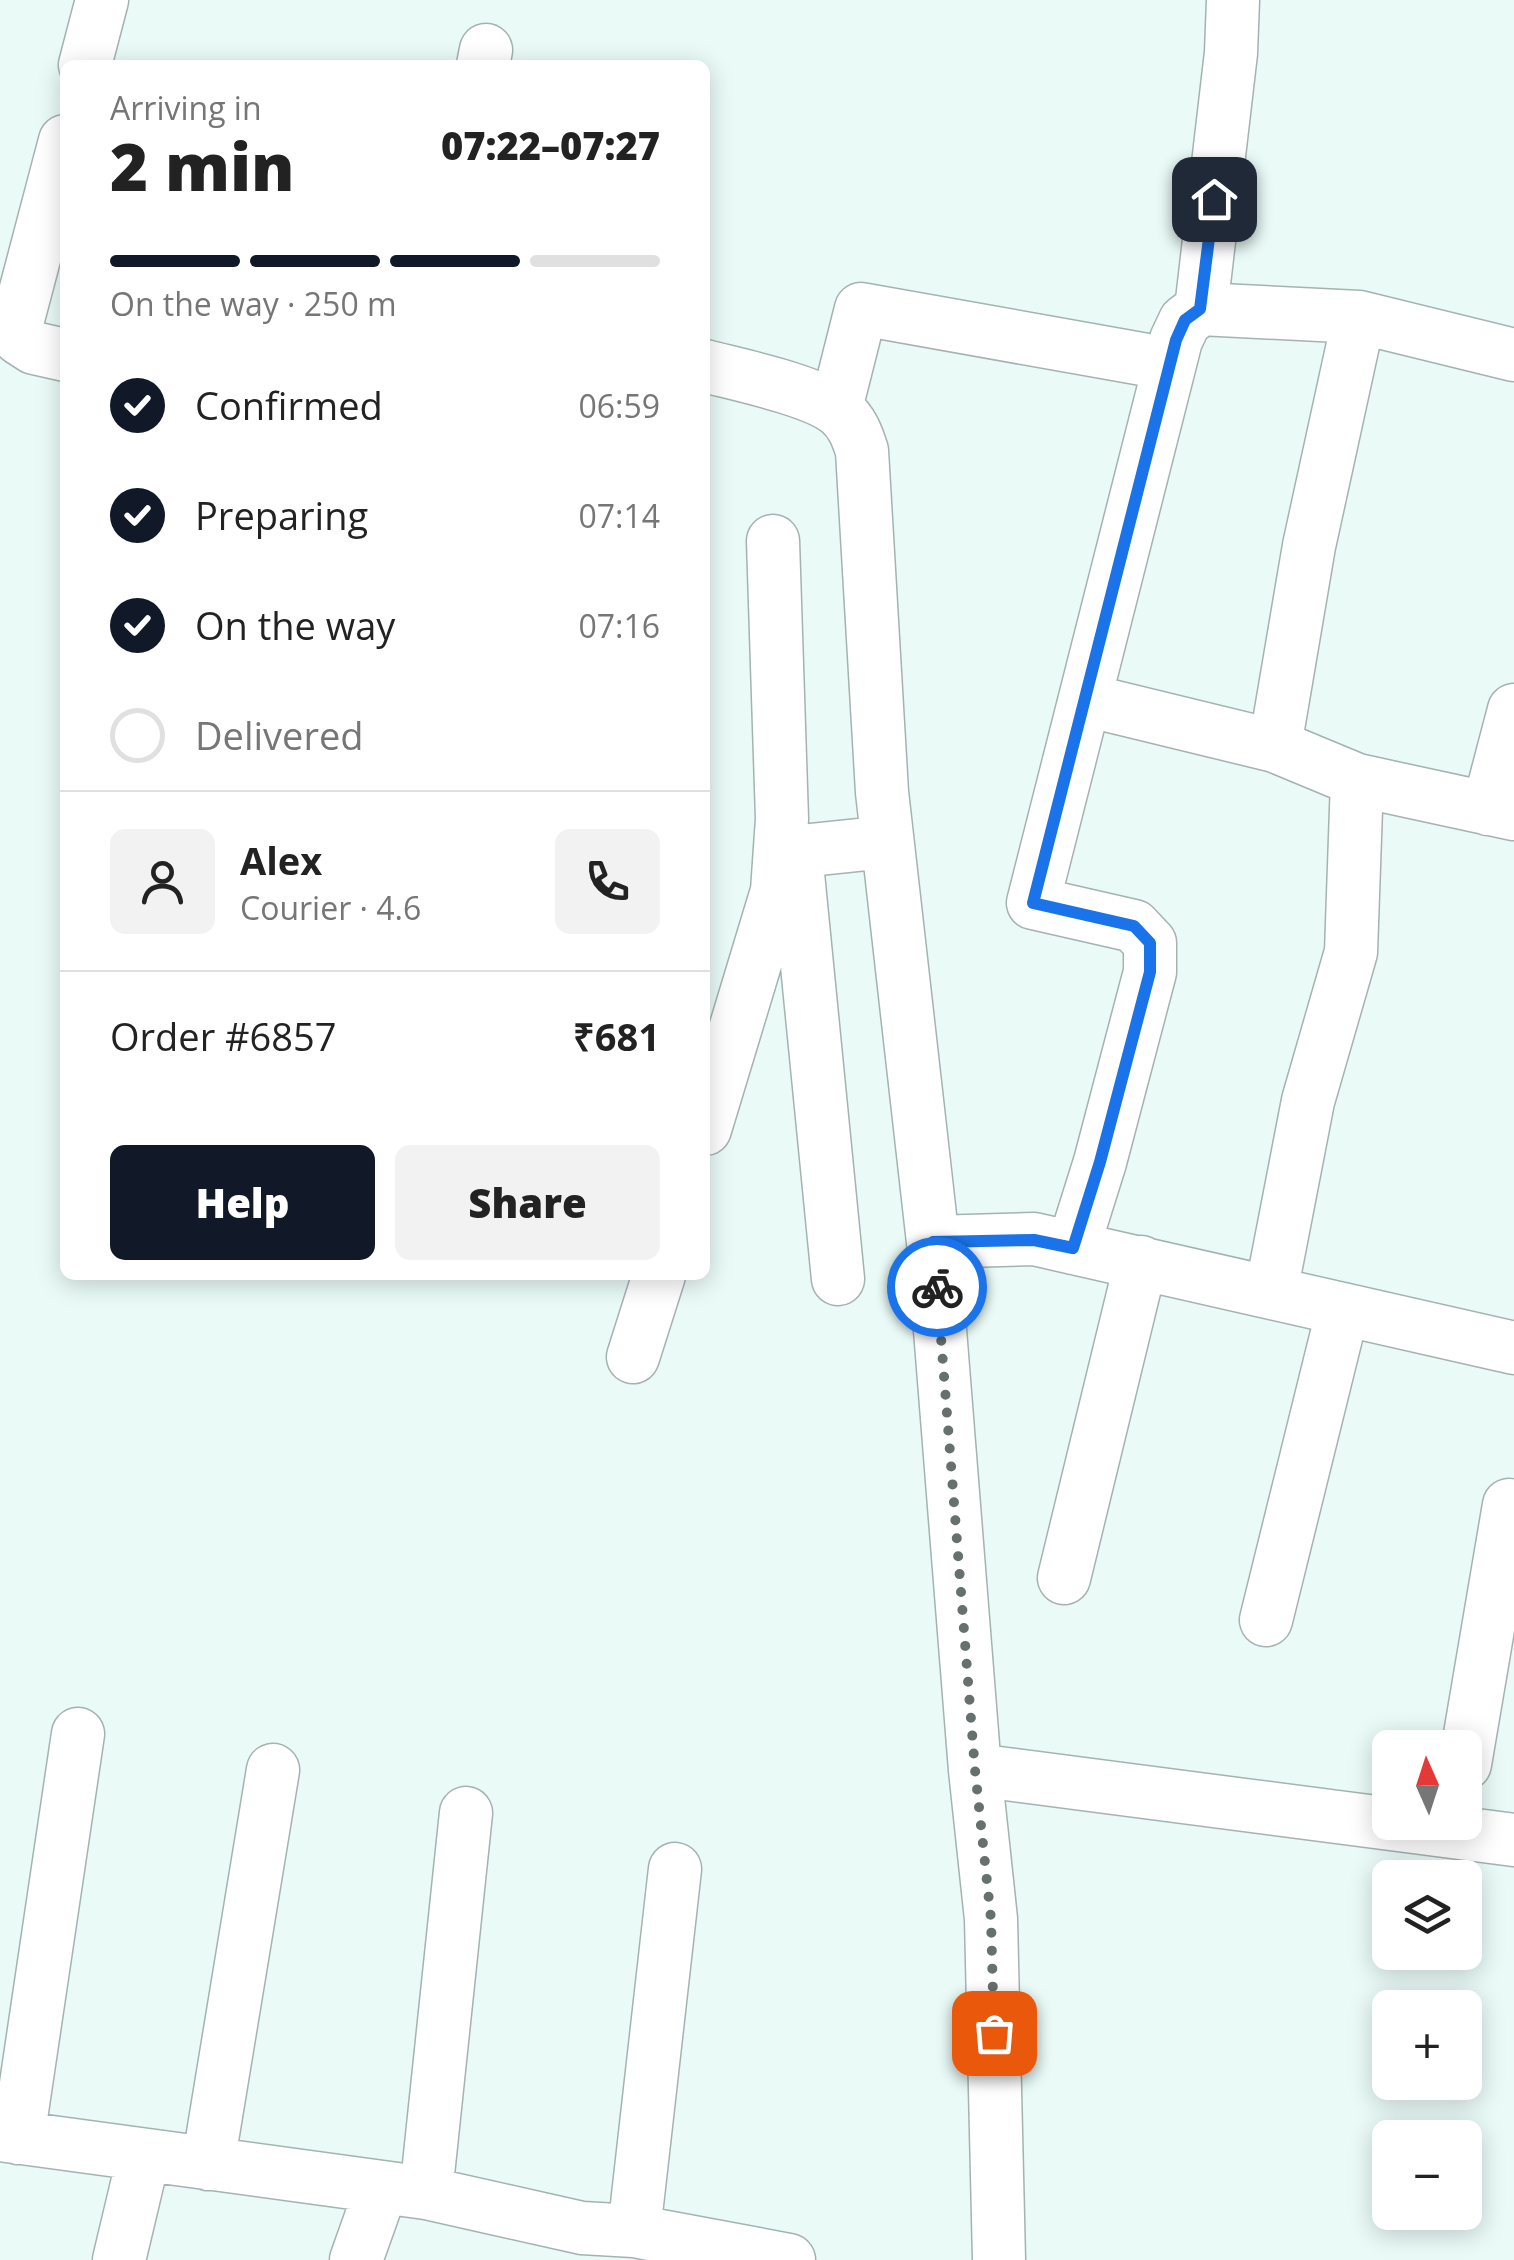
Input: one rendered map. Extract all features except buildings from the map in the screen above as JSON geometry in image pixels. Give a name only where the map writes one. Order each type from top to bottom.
[{"type":"street","points":[[86,60],[102,0]]},
{"type":"street","points":[[1200,309],[1231,53],[1233,0]]},
{"type":"street","points":[[60,160],[17,322],[20,339],[34,348],[60,354]]},
{"type":"street","points":[[836,408],[861,308],[1170,364]]},
{"type":"street","points":[[1073,1248],[1150,972],[1150,943],[1134,926],[1033,903],[1170,364],[1185,320],[1200,309],[1359,317],[1514,355]]},
{"type":"street","points":[[1275,746],[1310,546],[1359,317]]},
{"type":"street","points":[[710,367],[794,391],[836,408],[854,427],[862,451],[887,842],[933,1242],[975,1770],[991,1919],[999,2260]]},
{"type":"street","points":[[773,541],[782,819],[838,1279]]},
{"type":"street","points":[[1086,700],[1275,746],[1357,780],[1501,812],[1514,710]]},
{"type":"street","points":[[1271,1292],[1308,1101],[1351,952],[1357,780]]},
{"type":"street","points":[[788,853],[887,842]]},
{"type":"street","points":[[710,1112],[788,853]]},
{"type":"street","points":[[933,1242],[1034,1240],[1514,1348]]},
{"type":"street","points":[[1064,1578],[1140,1262]]},
{"type":"street","points":[[633,1357],[657,1280]]},
{"type":"street","points":[[1266,1620],[1343,1309]]},
{"type":"street","points":[[1471,1730],[1509,1505]]},
{"type":"street","points":[[78,1734],[9,2137],[404,2190],[576,2244],[634,2230],[789,2260]]},
{"type":"street","points":[[208,2164],[272,1770]]},
{"type":"street","points":[[975,1770],[1372,1817]]},
{"type":"street","points":[[356,2260],[404,2190],[466,1812]]},
{"type":"street","points":[[1482,1833],[1514,1840]]},
{"type":"street","points":[[634,2230],[675,1869]]},
{"type":"street","points":[[119,2260],[144,2155]]},
{"type":"way so far","points":[[937,1287],[975,1770],[991,1919],[994,2033]]},
{"type":"route","points":[[937,1287],[933,1242],[1034,1240],[1073,1248],[1150,972],[1150,943],[1134,926],[1033,903],[1176,340],[1185,320],[1200,309],[1214,199]]}]
